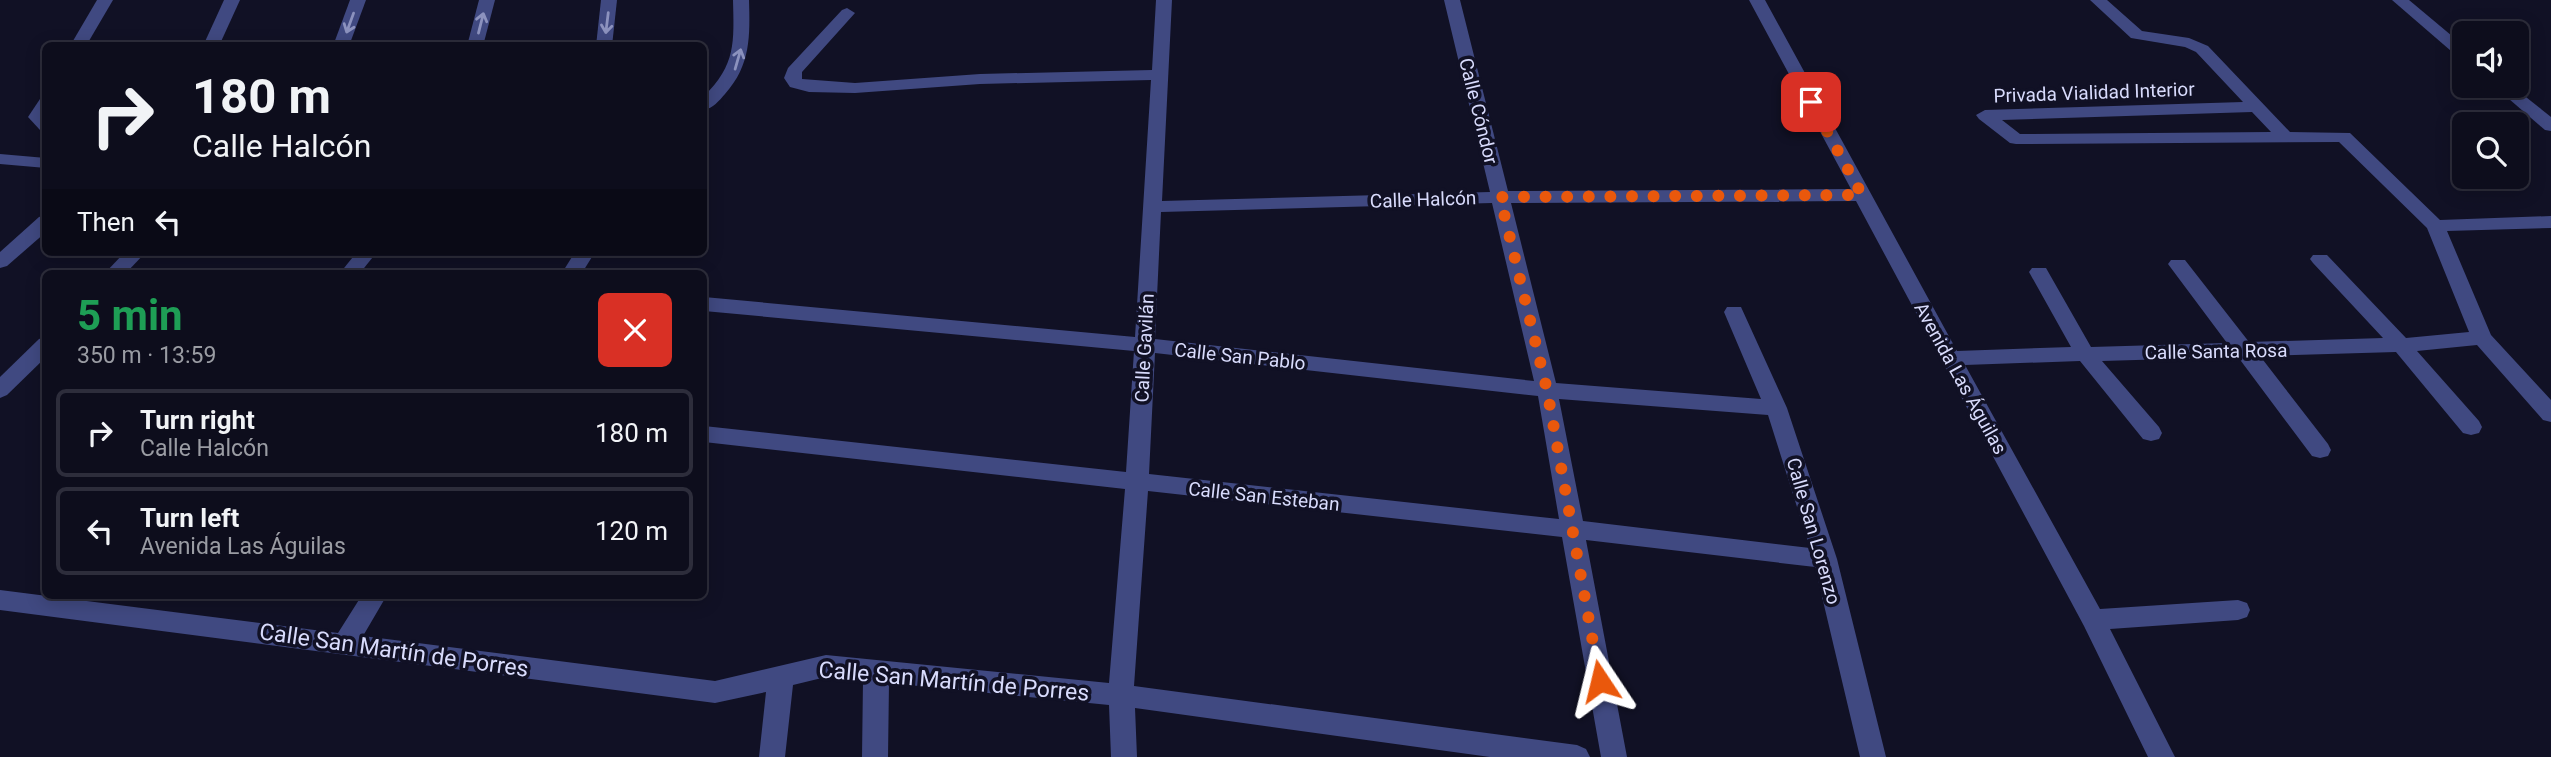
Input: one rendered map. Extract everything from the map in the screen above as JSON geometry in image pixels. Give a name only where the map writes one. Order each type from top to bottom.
[{"type":"street","points":[[80,42],[104,0]]},
{"type":"street","points":[[213,42],[232,0]]},
{"type":"street","points":[[342,42],[358,0]]},
{"type":"street","points":[[476,42],[487,0]]},
{"type":"street","points":[[605,42],[610,0]]},
{"type":"street","points":[[707,102],[723,87],[738,64],[741,46],[741,0]]},
{"type":"street","name":"Calle Gavilán","points":[[1124,757],[1121,695],[1137,483],[1164,0]]},
{"type":"street","name":"Calle Cóndor","points":[[1452,0],[1547,390],[1614,757]]},
{"type":"street","name":"Avenida Las Águilas","points":[[1757,0],[2093,620],[2162,757]]},
{"type":"street","name":"Privada Vialidad Interior","points":[[2098,0],[2137,35],[2189,43],[2202,49],[2286,138]]},
{"type":"street","points":[[2400,0],[2452,44]]},
{"type":"street","points":[[847,13],[794,71],[792,78],[796,83],[808,87],[855,88],[980,79],[1160,75]]},
{"type":"street","points":[[2517,98],[2551,126]]},
{"type":"street","name":"Privada Vialidad Interior","points":[[2256,107],[1985,115],[2017,139],[2344,137],[2435,226]]},
{"type":"street","points":[[0,159],[42,163]]},
{"type":"street","name":"Calle Halcón","points":[[1152,207],[1500,197],[1862,195]]},
{"type":"street","points":[[2551,222],[2435,226],[2482,338],[2551,414]]},
{"type":"street","points":[[0,262],[42,224]]},
{"type":"street","points":[[118,270],[132,256]]},
{"type":"street","points":[[352,270],[364,256]]},
{"type":"street","points":[[2320,259],[2402,345],[2471,427]]},
{"type":"street","points":[[2178,264],[2320,450]]},
{"type":"street","points":[[2039,272],[2085,354],[2151,433]]},
{"type":"street","name":"Calle San Pablo","points":[[707,304],[1144,345],[1547,390],[1776,408]]},
{"type":"street","name":"Calle San Lorenzo","points":[[1734,312],[1776,408],[1825,559],[1873,757]]},
{"type":"street","name":"Calle Santa Rosa","points":[[1950,358],[2244,351],[2402,345],[2482,338]]},
{"type":"street","points":[[0,390],[42,348]]},
{"type":"street","name":"Calle San Esteban","points":[[707,433],[1137,483],[1572,528],[1825,559]]},
{"type":"street","points":[[345,643],[372,599]]},
{"type":"street","name":"Calle San Martín de Porres","points":[[0,600],[82,602],[345,643],[715,692],[752,687],[781,675],[826,666],[1121,695],[1564,756]]},
{"type":"street","points":[[2093,620],[2238,610]]},
{"type":"street","points":[[875,757],[876,671]]},
{"type":"street","points":[[772,757],[781,675]]},
{"type":"route","points":[[1600,681],[1547,390],[1500,197],[1862,195],[1811,102]]}]
